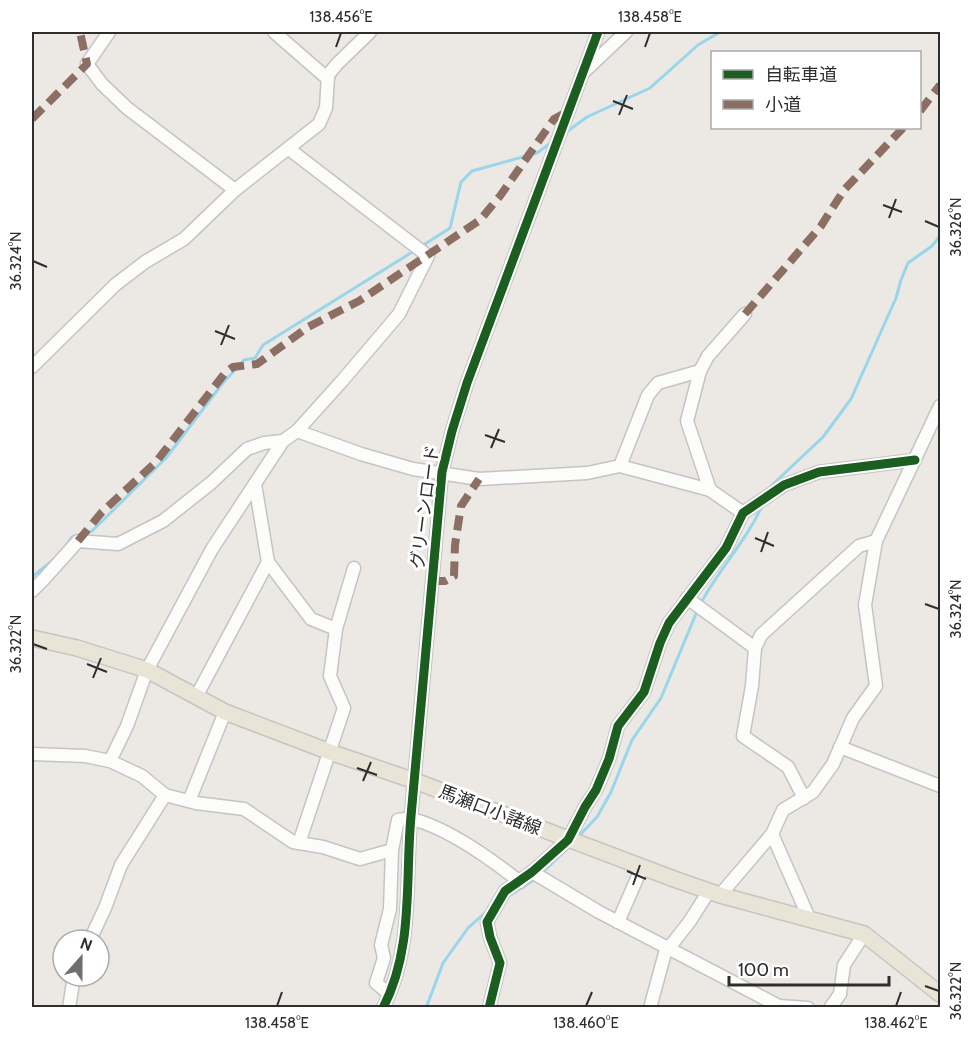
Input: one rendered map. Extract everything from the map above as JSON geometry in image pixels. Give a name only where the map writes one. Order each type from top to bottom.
[{"type":"main road","name":"馬瀬口小諸線","points":[[32,638],[77,648],[147,670],[225,712],[714,893],[864,934],[940,994]]},
{"type":"street","points":[[109,32],[87,64],[102,84],[128,108],[235,190]]},
{"type":"street","points":[[274,32],[328,79]]},
{"type":"street","points":[[32,367],[115,285],[145,262],[184,239],[235,190],[319,124],[326,108],[328,75],[370,32]]},
{"type":"street","name":"グリーンロード","points":[[383,1008],[398,972],[407,922],[411,818],[442,472],[467,383],[598,32]]},
{"type":"street","points":[[585,71],[626,32]]},
{"type":"street","points":[[110,761],[127,726],[147,670],[212,549],[283,441],[297,430],[342,381],[399,314],[428,256],[289,149]]},
{"type":"street","points":[[711,490],[687,421],[700,371],[708,356],[745,314]]},
{"type":"street","points":[[620,466],[648,395],[658,383],[700,371]]},
{"type":"street","points":[[650,1008],[668,948],[714,893],[772,834],[783,810],[813,792],[833,764],[853,718],[876,686],[865,605],[876,541],[940,406]]},
{"type":"street","points":[[297,430],[372,457],[414,469],[479,479],[587,473],[620,466],[711,490],[744,513]]},
{"type":"street","points":[[32,591],[78,541],[118,544],[163,521],[211,483],[247,449],[264,443],[283,441]]},
{"type":"street","points":[[489,1008],[500,963],[487,922],[505,891],[520,882],[568,840],[596,790],[609,759],[618,726],[644,692],[669,623],[726,548],[744,513],[784,484],[819,472],[915,460]]},
{"type":"street","points":[[255,484],[268,562],[311,619],[336,628]]},
{"type":"street","points":[[804,798],[788,767],[743,736],[752,686],[755,648],[760,635],[859,546],[876,541]]},
{"type":"street","points":[[196,697],[268,562]]},
{"type":"street","points":[[298,843],[344,708],[330,676],[336,628],[354,568]]},
{"type":"street","points":[[687,598],[755,648]]},
{"type":"street","points":[[189,801],[225,712]]},
{"type":"street","points":[[840,747],[940,786]]},
{"type":"street","points":[[32,754],[85,756],[110,761],[142,776],[165,795],[244,809],[293,842],[323,847],[360,859],[392,850]]},
{"type":"street","points":[[96,928],[121,865],[165,795]]},
{"type":"street","points":[[389,994],[376,983],[384,958],[381,945],[390,909],[392,850],[398,820],[411,818],[453,838],[493,861],[520,882]]},
{"type":"street","points":[[772,834],[809,918]]},
{"type":"street","points":[[618,922],[642,867]]},
{"type":"street","points":[[532,872],[561,891],[764,1003],[808,1008]]},
{"type":"street","points":[[830,1008],[840,994],[844,965],[864,934]]},
{"type":"street","points":[[69,1008],[72,988]]},
{"type":"waterway","points":[[565,133],[587,117],[650,88],[698,45],[720,32]]},
{"type":"waterway","points":[[422,246],[450,228],[461,182],[472,171],[537,153],[552,142]]},
{"type":"waterway","points":[[769,490],[823,437],[851,399],[896,298],[908,263],[932,246],[940,236]]},
{"type":"waterway","points":[[63,550],[72,537],[92,531],[166,458],[222,384],[244,360],[255,358],[263,345],[414,251]]},
{"type":"waterway","points":[[701,603],[749,530],[763,504]]},
{"type":"waterway","points":[[32,577],[52,561]]},
{"type":"waterway","points":[[578,837],[597,817],[611,792],[632,740],[661,698],[698,609]]},
{"type":"waterway","points":[[542,873],[572,844]]},
{"type":"waterway","points":[[507,897],[537,878]]},
{"type":"waterway","points":[[426,1008],[443,963],[468,928],[487,911]]},
{"type":"marked path","points":[[32,119],[87,64],[80,32]]},
{"type":"marked path","points":[[921,110],[940,85]]},
{"type":"marked path","points":[[78,541],[102,512],[156,462],[225,373],[233,367],[257,364],[308,327],[359,301],[480,220],[500,196],[554,119],[569,111]]},
{"type":"marked path","points":[[745,314],[821,226],[844,190],[902,129]]},
{"type":"marked path","points":[[432,581],[445,581],[454,576],[455,545],[461,506],[479,479]]},
{"type":"cycle path","points":[[383,1008],[400,962],[404,938],[409,840],[442,472],[467,383],[598,32]]},
{"type":"cycle path","points":[[489,1008],[500,963],[487,922],[505,891],[532,872],[568,840],[596,790],[609,759],[618,726],[644,692],[669,623],[726,548],[743,513],[784,485],[819,472],[915,460]]}]
